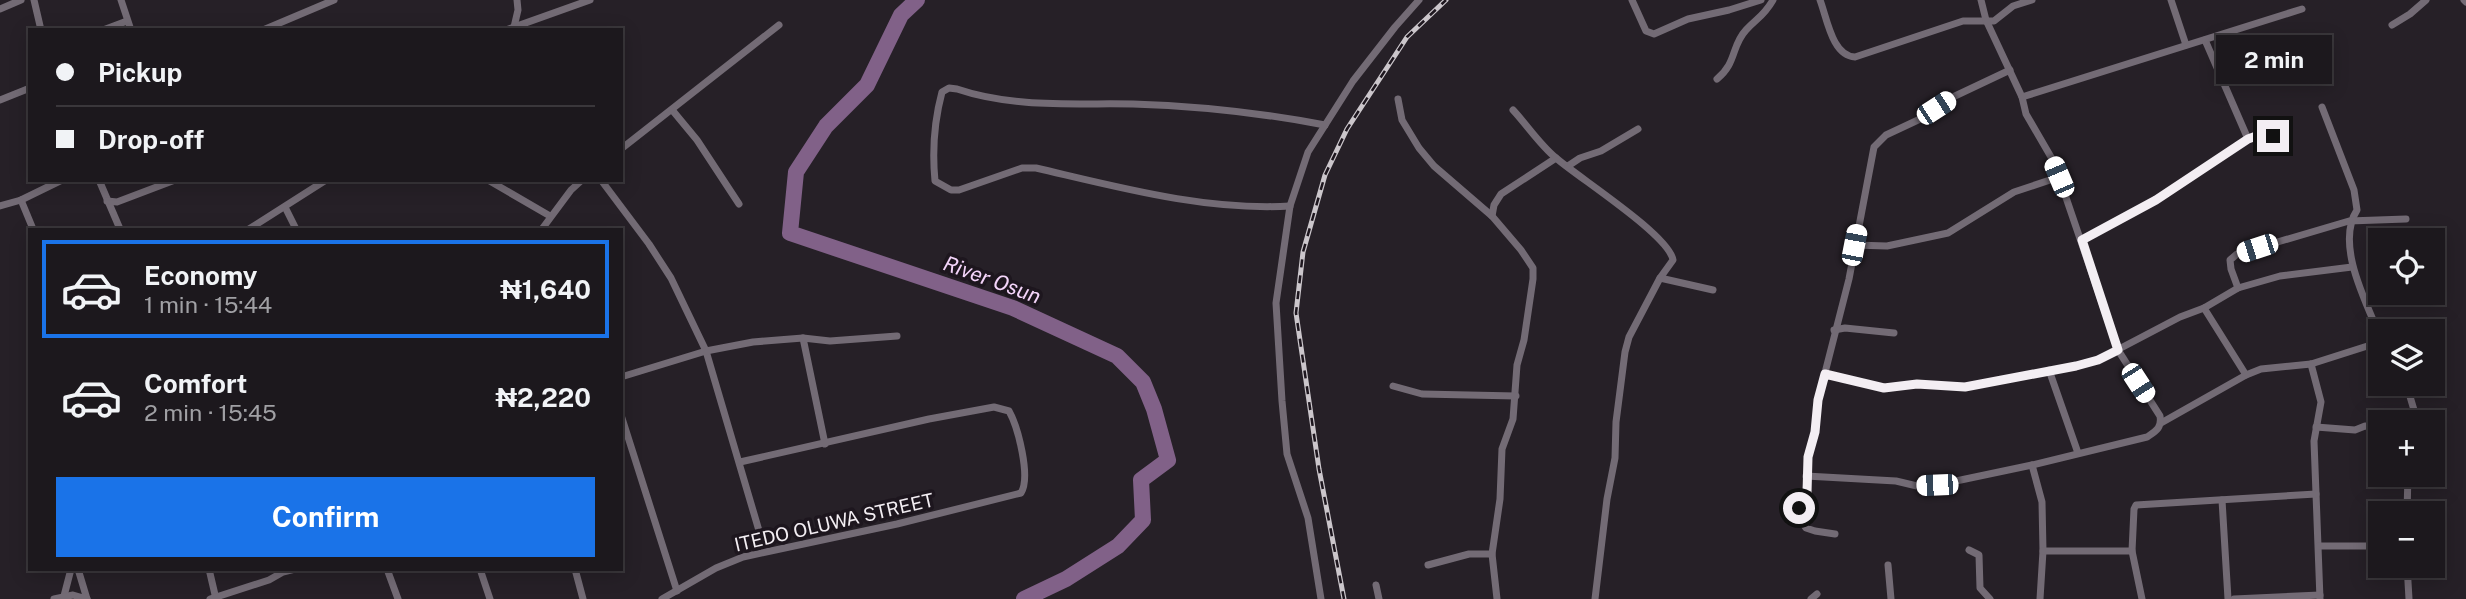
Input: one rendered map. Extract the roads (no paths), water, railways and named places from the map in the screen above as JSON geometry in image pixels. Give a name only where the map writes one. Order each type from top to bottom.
[{"type":"street","points":[[0,9],[21,0]]},
{"type":"street","points":[[34,0],[41,28]]},
{"type":"street","points":[[121,0],[130,28]]},
{"type":"street","points":[[268,28],[334,0]]},
{"type":"street","points":[[510,28],[518,10],[517,0]]},
{"type":"street","points":[[510,28],[590,0]]},
{"type":"street","points":[[1321,599],[1308,518],[1287,454],[1282,401],[1276,303],[1290,206],[1308,152],[1353,81],[1419,0]]},
{"type":"street","points":[[1632,0],[1646,31],[1654,34],[1688,19],[1760,0]]},
{"type":"street","points":[[1717,79],[1728,70],[1745,31],[1765,14],[1773,0]]},
{"type":"street","points":[[1820,0],[1840,51],[1848,57],[1963,21],[1994,20],[2014,6],[2032,0]]},
{"type":"street","points":[[1981,0],[1986,20],[2022,97],[2026,114],[2051,157],[2059,177],[2118,350],[2160,416],[2161,423]]},
{"type":"street","points":[[2171,0],[2186,45]]},
{"type":"street","points":[[2392,25],[2426,0]]},
{"type":"street","points":[[2022,97],[2302,9]]},
{"type":"street","points":[[108,28],[127,21]]},
{"type":"street","points":[[623,148],[673,111],[779,25]]},
{"type":"street","points":[[2205,40],[2248,139]]},
{"type":"street","points":[[1835,534],[1806,527],[1799,508],[1807,493],[1806,476],[1818,400],[1849,279],[1874,147],[1886,135],[1918,120],[1955,96],[2010,70]]},
{"type":"street","points":[[1290,206],[1260,208],[1177,198],[1036,168],[1022,168],[959,190],[951,190],[935,181],[932,153],[942,92],[949,88],[957,89],[1005,101],[1187,107],[1280,116],[1325,125]]},
{"type":"street","points":[[0,100],[28,89]]},
{"type":"street","points":[[1398,99],[1402,120],[1419,148],[1434,166],[1492,216],[1533,268],[1534,279],[1524,340],[1517,365],[1513,419],[1502,449],[1500,499],[1492,554],[1497,599]]},
{"type":"street","points":[[2322,107],[2354,190],[2357,209],[2349,221],[2352,267],[2373,319]]},
{"type":"street","points":[[1513,110],[1556,158],[1669,249],[1673,260],[1660,278],[1629,337],[1625,352],[1616,422],[1615,458],[1607,499],[1595,599]]},
{"type":"street","points":[[673,111],[697,140],[739,204]]},
{"type":"street","points":[[1568,166],[1580,158],[1601,151],[1638,129]]},
{"type":"street","points":[[2082,240],[2156,200],[2248,139],[2259,135],[2273,136]]},
{"type":"street","points":[[1492,216],[1494,205],[1501,194],[1556,158]]},
{"type":"street","points":[[1854,245],[1887,246],[1948,233],[2014,192],[2059,177]]},
{"type":"street","points":[[0,206],[21,200],[58,182]]},
{"type":"street","points":[[100,182],[120,228]]},
{"type":"street","points":[[107,201],[117,202],[170,182]]},
{"type":"street","points":[[251,228],[323,182]]},
{"type":"street","points":[[491,182],[550,216]]},
{"type":"street","points":[[543,228],[580,182]]},
{"type":"street","points":[[602,182],[671,278],[706,351],[765,551]]},
{"type":"street","points":[[21,200],[33,228]]},
{"type":"street","points":[[112,211],[117,202]]},
{"type":"street","points":[[285,207],[296,228]]},
{"type":"street","points":[[2238,288],[2230,260],[2237,254],[2349,221],[2406,219]]},
{"type":"street","points":[[1825,374],[1884,388],[1917,384],[1965,387],[2049,370],[2098,360],[2180,317],[2204,308],[2238,288],[2280,276],[2352,267]]},
{"type":"street","points":[[1660,278],[1713,290]]},
{"type":"street","points":[[2204,308],[2246,375]]},
{"type":"street","points":[[1834,330],[1845,328],[1894,333]]},
{"type":"street","points":[[623,376],[706,351],[753,342],[803,338],[830,341],[897,335]]},
{"type":"street","points":[[740,463],[825,444],[803,338]]},
{"type":"street","points":[[1806,476],[1896,481],[1917,486],[1937,485],[2032,465],[2147,437],[2158,429],[2161,423],[2261,369],[2311,364],[2368,346]]},
{"type":"street","points":[[2234,599],[2320,597],[2314,441],[2321,402],[2311,364]]},
{"type":"street","points":[[2049,370],[2078,453]]},
{"type":"street","points":[[1393,386],[1422,394],[1516,396]]},
{"type":"street","name":"ITEDO OLUWA STREET","points":[[662,599],[716,568],[765,551],[897,524],[1021,493],[1026,485],[1013,418],[1009,411],[1003,408],[994,407],[929,419],[825,444]]},
{"type":"street","points":[[623,421],[677,592]]},
{"type":"street","points":[[2316,427],[2355,430],[2368,426]]},
{"type":"street","points":[[2032,465],[2042,502],[2040,599]]},
{"type":"street","points":[[2142,599],[2132,551],[2136,505],[2316,494]]},
{"type":"street","points":[[2222,500],[2228,599]]},
{"type":"street","points":[[2319,546],[2368,546]]},
{"type":"street","points":[[1969,550],[1979,555],[1980,589],[1990,599]]},
{"type":"street","points":[[2043,551],[2132,551]]},
{"type":"street","points":[[1428,565],[1469,554],[1492,554]]},
{"type":"street","points":[[1888,565],[1891,599]]},
{"type":"street","points":[[64,596],[70,571]]},
{"type":"street","points":[[54,599],[64,596],[87,599],[79,571]]},
{"type":"street","points":[[209,571],[214,598],[269,580],[281,571]]},
{"type":"street","points":[[388,571],[398,599]]},
{"type":"street","points":[[481,571],[490,599]]},
{"type":"street","points":[[576,571],[583,599]]},
{"type":"street","points":[[2408,578],[2409,599]]},
{"type":"street","points":[[1376,585],[1380,599]]},
{"type":"waterway","name":"River Osun","points":[[917,0],[901,15],[867,85],[826,126],[796,172],[790,233],[1013,308],[1117,356],[1143,382],[1154,409],[1168,460],[1141,480],[1143,520],[1118,546],[1066,579],[1024,599]]},
{"type":"railway","points":[[1344,599],[1319,469],[1296,313],[1303,252],[1325,175],[1347,129],[1407,37],[1446,0]]}]
